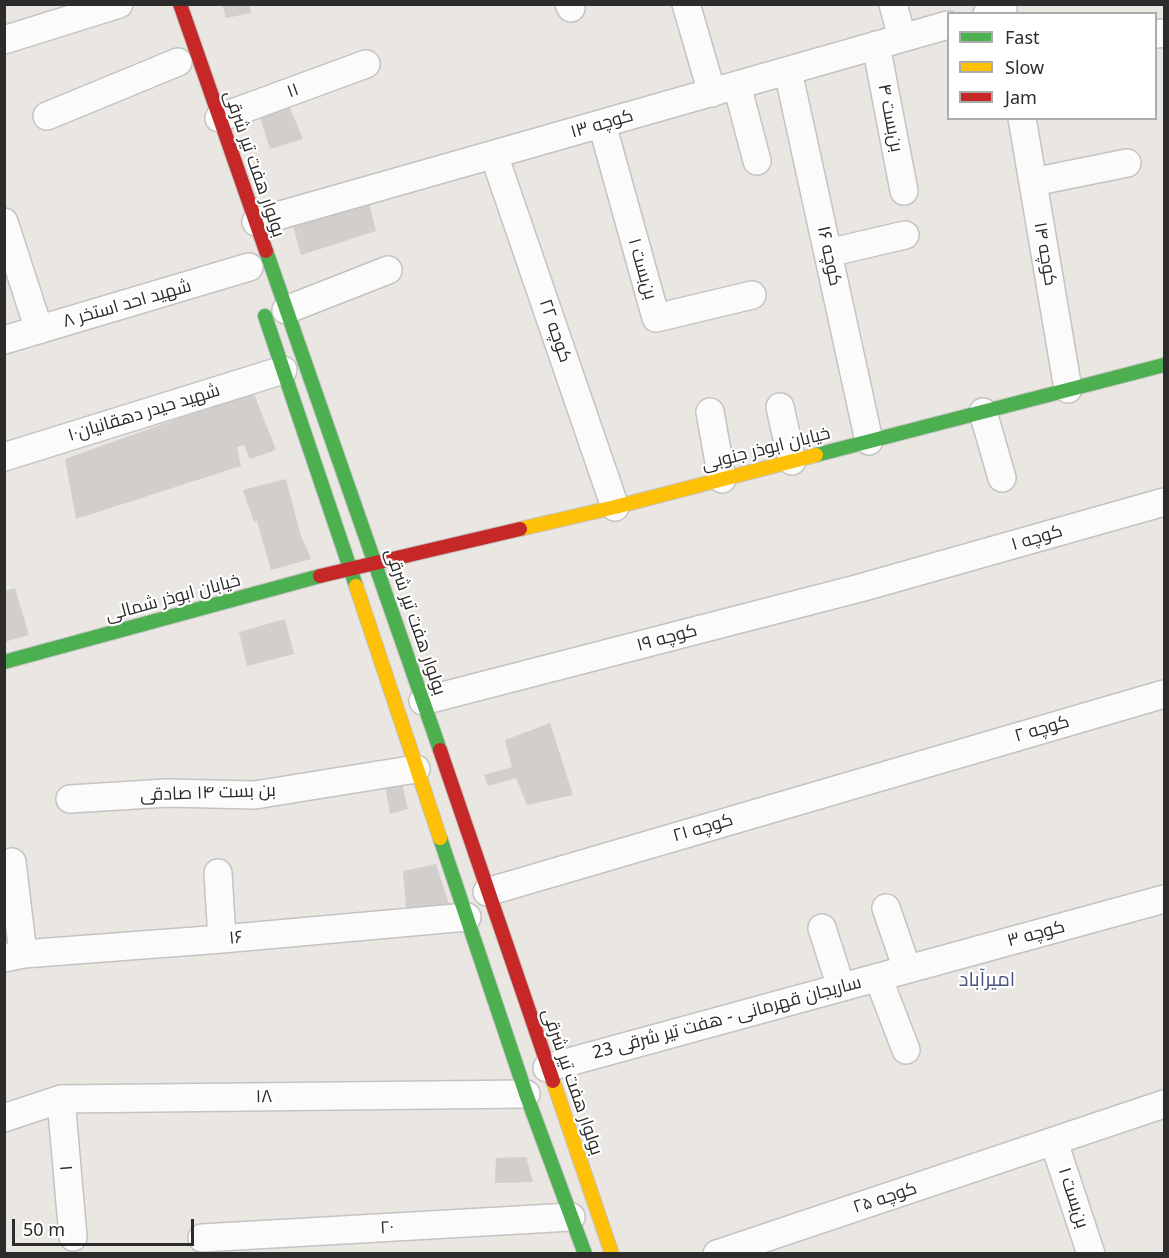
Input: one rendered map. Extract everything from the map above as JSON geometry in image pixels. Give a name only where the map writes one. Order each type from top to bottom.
[{"type":"main road","name":"بولوار هفت تیر شرقی","points":[[180,4],[423,701],[547,1068],[571,1217],[585,1254]]},
{"type":"main road","name":"بولوار هفت تیر شرقی","points":[[260,302],[526,1094],[560,1147],[612,1254]]},
{"type":"main road","name":"خیابان ابوذر جنوبی","points":[[375,562],[615,507],[1164,365]]},
{"type":"main road","name":"خیابان ابوذر شمالی","points":[[4,662],[375,562]]},
{"type":"street","points":[[4,40],[119,4]]},
{"type":"street","points":[[686,4],[712,93]]},
{"type":"street","points":[[893,4],[902,38]]},
{"type":"street","name":"کوچه ۱۳","points":[[256,222],[947,24]]},
{"type":"street","name":"بن‌بست ۴","points":[[876,45],[904,191]]},
{"type":"street","points":[[47,116],[178,62]]},
{"type":"street","name":"۱۱","points":[[219,118],[366,64]]},
{"type":"street","name":"کوچه ۱۶","points":[[788,71],[869,441]]},
{"type":"street","points":[[737,85],[757,161]]},
{"type":"street","name":"کوچه ۱۴","points":[[1022,120],[1068,389]]},
{"type":"street","name":"بن‌بست ۱","points":[[602,124],[656,318],[752,295]]},
{"type":"street","name":"کوچه ۲۲","points":[[494,155],[615,507]]},
{"type":"street","points":[[1033,182],[1127,163]]},
{"type":"street","points":[[4,222],[39,330]]},
{"type":"street","points":[[828,253],[905,235]]},
{"type":"street","name":"شهید احد استخر ۸","points":[[4,340],[249,268]]},
{"type":"street","points":[[286,310],[388,270]]},
{"type":"street","name":"شهید حیدر دهقانیان۱۰","points":[[4,457],[283,370]]},
{"type":"street","points":[[780,407],[792,461]]},
{"type":"street","points":[[710,412],[722,479]]},
{"type":"street","points":[[983,412],[1002,478]]},
{"type":"street","name":"کوچه ۱","points":[[910,574],[1164,502]]},
{"type":"street","name":"کوچه ۱۹","points":[[423,701],[910,574]]},
{"type":"street","name":"کوچه ۲","points":[[919,765],[1164,694]]},
{"type":"street","name":"کوچه ۲۱","points":[[487,892],[919,765]]},
{"type":"street","name":"بن بست ۱۴ صادقی","points":[[70,799],[167,793],[255,795],[416,769]]},
{"type":"street","points":[[12,862],[14,956]]},
{"type":"street","points":[[218,873],[222,939]]},
{"type":"street","name":"کوچه ۳","points":[[907,969],[1164,899]]},
{"type":"street","points":[[886,908],[907,969]]},
{"type":"street","name":"۱۶","points":[[14,956],[467,917]]},
{"type":"street","points":[[822,928],[841,987]]},
{"type":"street","name":"ساریجان قهرمانی - هفت تیر شرقی 23","points":[[547,1068],[907,969]]},
{"type":"street","points":[[878,977],[906,1050]]},
{"type":"street","name":"۱۸","points":[[4,1118],[61,1099],[526,1094]]},
{"type":"street","name":"۱","points":[[61,1099],[73,1237]]},
{"type":"street","name":"کوچه ۲۵","points":[[717,1254],[1164,1104]]},
{"type":"street","name":"بن‌بست ۱","points":[[1054,1142],[1091,1254]]},
{"type":"street","name":"۲۰","points":[[202,1238],[571,1217]]},
{"type":"building","points":[[222,4],[249,4],[251,13],[226,18]]},
{"type":"building","points":[[287,101],[303,139],[270,149],[258,111]]},
{"type":"building","points":[[367,195],[376,231],[301,255],[291,219]]},
{"type":"building","points":[[254,394],[276,450],[250,459],[244,445],[237,447],[241,466],[76,519],[65,459],[224,402]]},
{"type":"building","points":[[286,479],[300,533],[311,559],[271,570],[257,521],[254,522],[243,490]]},
{"type":"building","points":[[15,588],[29,635],[4,642],[4,591]]},
{"type":"building","points":[[285,619],[294,654],[247,666],[239,632]]},
{"type":"building","points":[[550,723],[573,795],[527,805],[516,778],[488,786],[484,775],[512,767],[505,740]]},
{"type":"building","points":[[402,784],[408,809],[390,814],[385,786]]},
{"type":"building","points":[[436,864],[452,913],[407,917],[403,871]]},
{"type":"building","points":[[526,1157],[533,1182],[495,1183],[496,1158]]},
{"type":"traffic: fast","points":[[266,251],[440,750]]},
{"type":"traffic: fast","points":[[265,316],[356,586]]},
{"type":"traffic: fast","points":[[816,455],[1164,365]]},
{"type":"traffic: fast","points":[[4,662],[320,576]]},
{"type":"traffic: fast","points":[[440,838],[526,1094],[585,1254]]},
{"type":"traffic: slow","points":[[520,529],[816,455]]},
{"type":"traffic: slow","points":[[356,586],[440,838]]},
{"type":"traffic: slow","points":[[553,1081],[612,1254]]},
{"type":"traffic: jam","points":[[180,4],[266,251]]},
{"type":"traffic: jam","points":[[320,576],[520,529]]},
{"type":"traffic: jam","points":[[440,750],[553,1081]]},
{"type":"district","name":"امیرآباد","points":[[987,980]]}]
